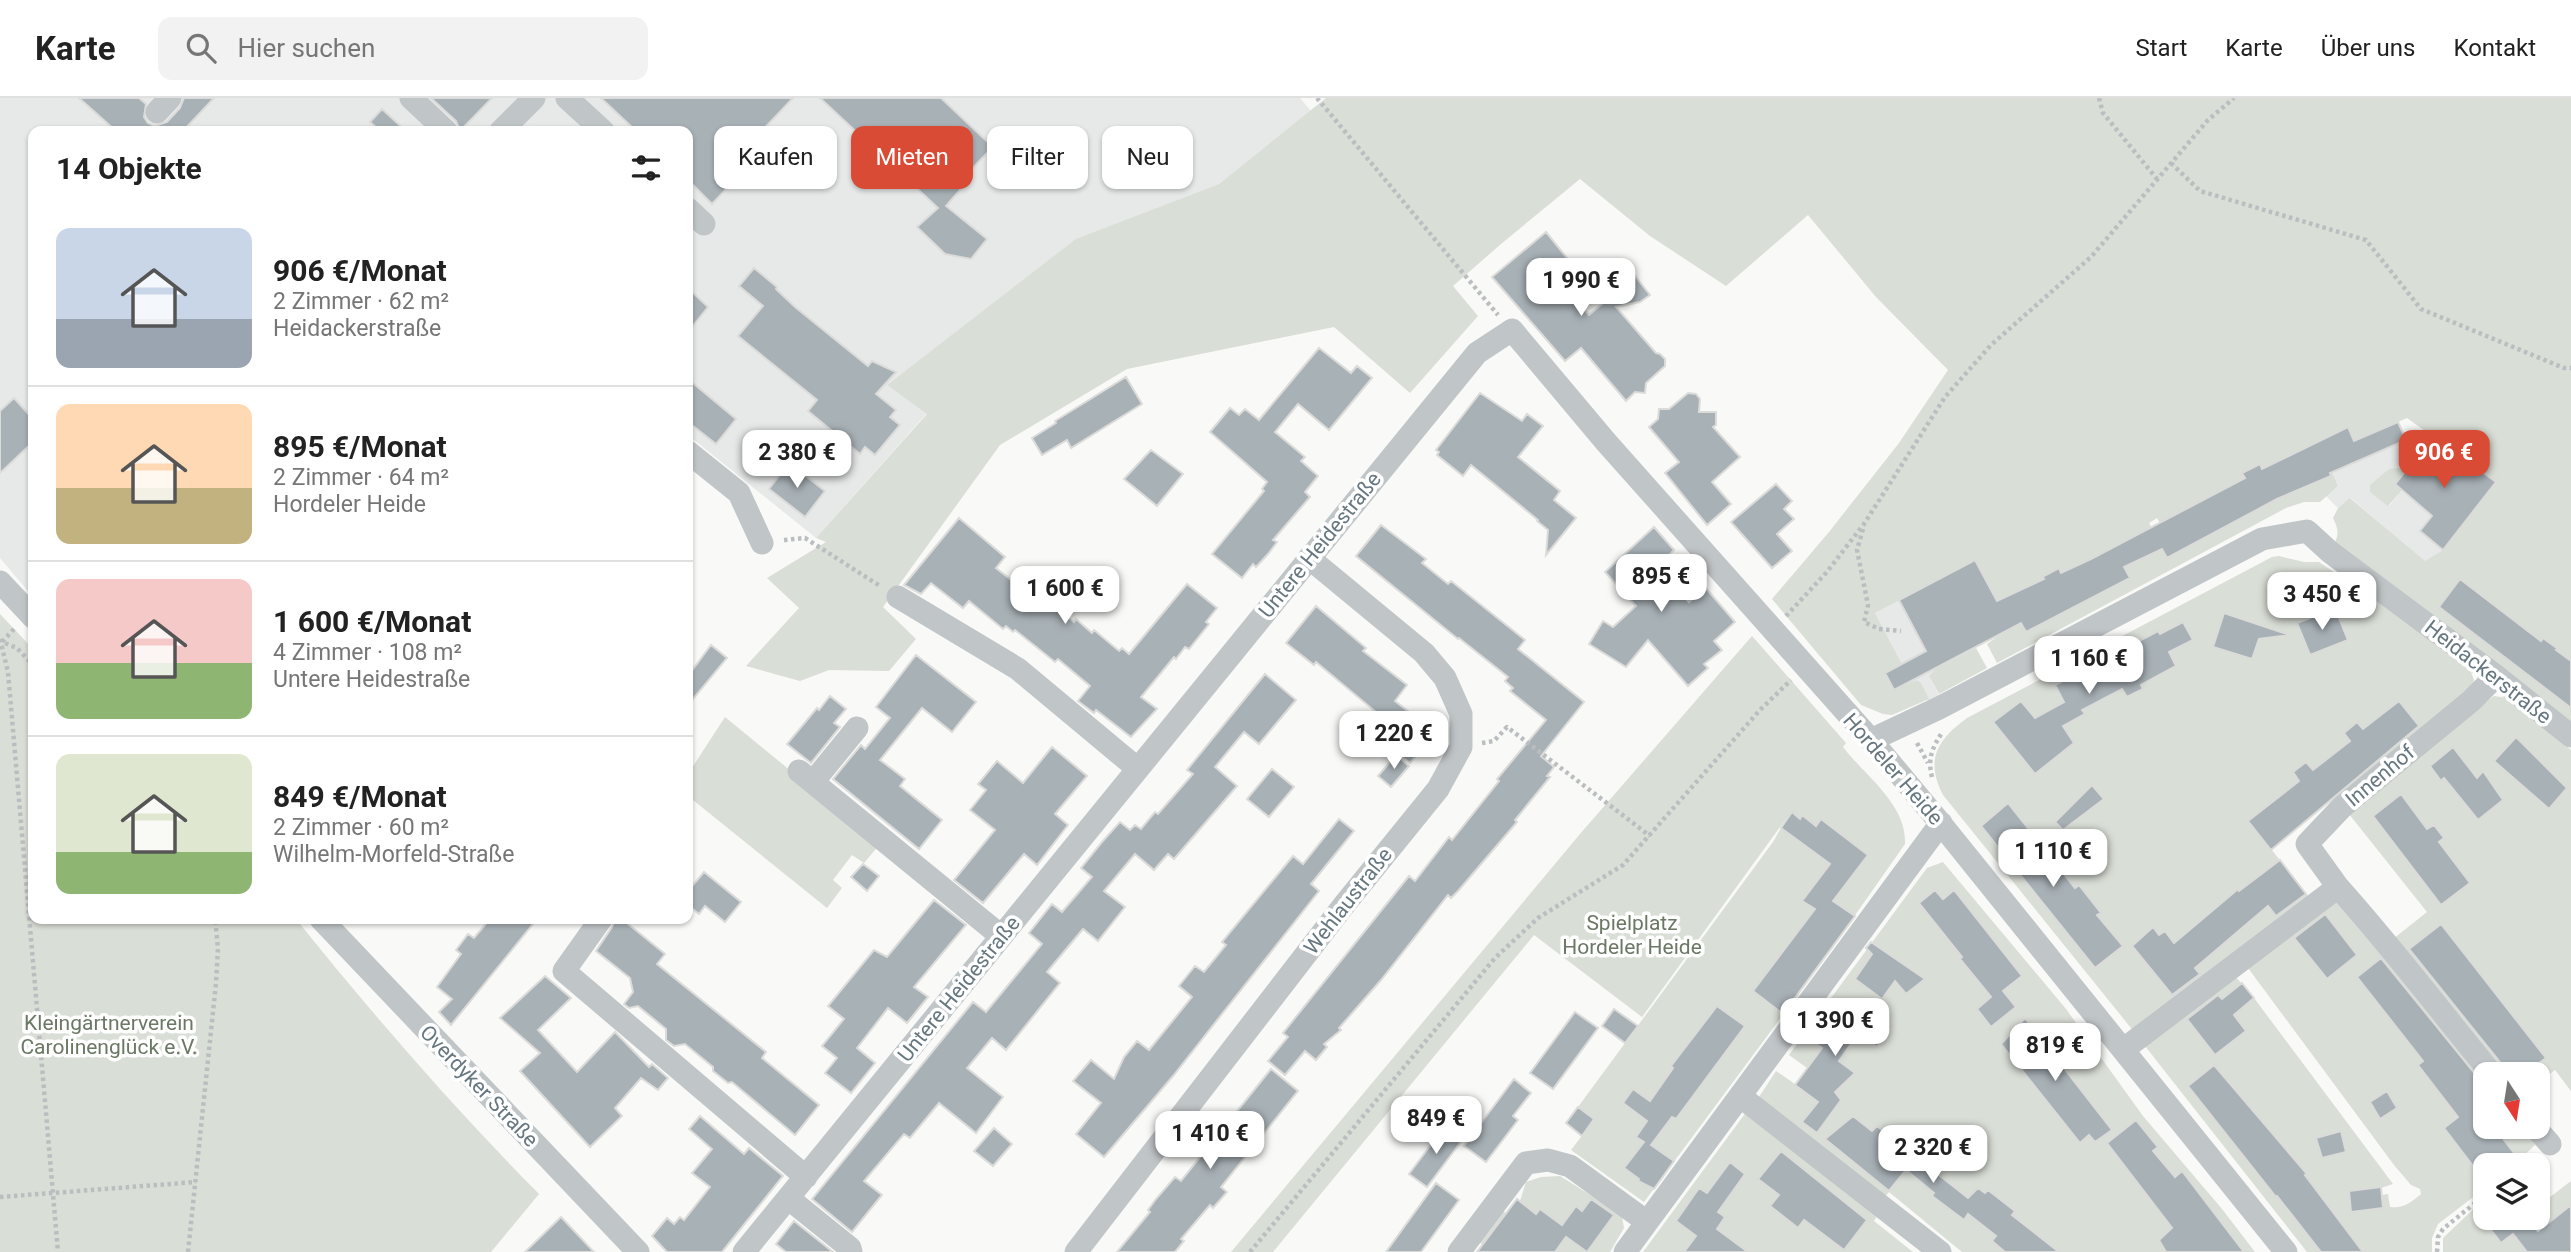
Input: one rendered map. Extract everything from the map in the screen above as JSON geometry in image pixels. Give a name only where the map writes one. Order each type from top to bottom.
[{"type":"street","points":[[411,98],[441,126]]},
{"type":"street","points":[[506,126],[534,98]]},
{"type":"street","points":[[567,98],[598,126]]},
{"type":"street","name":"Untere Heidestraße","points":[[744,1252],[1477,353],[1511,330]]},
{"type":"street","name":"Hordeler Heide","points":[[1511,330],[1772,631],[1871,740],[2286,1252]]},
{"type":"street","points":[[693,456],[739,494],[762,542]]},
{"type":"street","name":"Heidackerstraße","points":[[1871,740],[1939,708],[2262,539],[2306,531],[2571,736]]},
{"type":"street","name":"Wehlaustraße","points":[[1076,1252],[1344,905],[1438,789],[1461,747],[1461,714],[1446,677],[1424,653],[1309,558]]},
{"type":"street","points":[[0,582],[28,612]]},
{"type":"street","points":[[898,597],[1018,669],[1138,769]]},
{"type":"street","name":"Innenhof","points":[[2482,1062],[2307,844],[2342,807],[2471,701],[2496,676]]},
{"type":"street","points":[[857,729],[806,776],[1001,936]]},
{"type":"street","points":[[1625,1252],[1939,821]]},
{"type":"street","points":[[2124,1049],[2339,887]]},
{"type":"street","name":"Overdyker Straße","points":[[326,924],[638,1252]]},
{"type":"street","points":[[597,924],[564,971],[806,1177]]},
{"type":"street","points":[[1740,1096],[1940,1252]]},
{"type":"street","points":[[1459,1252],[1527,1163],[1536,1160],[1570,1166],[1647,1222]]},
{"type":"street","points":[[788,1198],[850,1248],[851,1252]]},
{"type":"path","points":[[1317,98],[1511,330]]},
{"type":"path","points":[[2099,98],[2103,113],[2157,179]]},
{"type":"path","points":[[1772,631],[1826,573],[1864,524],[1945,397],[1991,345],[2091,257],[2208,120],[2234,98]]},
{"type":"path","points":[[2171,163],[2200,191],[2366,240],[2421,309],[2564,368],[2571,368]]},
{"type":"path","points":[[1864,524],[1857,550],[1868,605],[1864,621],[1879,629],[1901,631]]},
{"type":"path","points":[[762,542],[805,538],[898,597]]},
{"type":"path","points":[[2,640],[17,648],[28,660]]},
{"type":"path","points":[[2,640],[8,672],[28,904]]},
{"type":"path","points":[[1250,1252],[1495,958],[1538,918],[1623,865],[1760,710],[1804,667]]},
{"type":"path","points":[[1461,747],[1493,741],[1507,727],[1650,836]]},
{"type":"path","points":[[1939,821],[1938,801],[1929,765],[1931,751],[1944,730]]},
{"type":"path","points":[[30,924],[58,1252]]},
{"type":"path","points":[[188,1252],[216,983],[218,948],[216,924]]},
{"type":"path","points":[[0,1198],[196,1182]]},
{"type":"path","points":[[2437,1252],[2438,1237],[2443,1230],[2473,1205]]},
{"type":"shaded area","points":[[0,98],[1300,98],[1311,111],[1219,184],[1076,240],[887,385],[927,413],[816,538],[693,439],[693,126],[28,126],[28,591],[0,558]]},
{"type":"shaded area","points":[[2406,440],[2485,498],[2468,520],[2406,470],[2399,468],[2389,506],[2401,491],[2432,516],[2420,531],[2443,550],[2425,562],[2351,498],[2338,508],[2326,496],[2338,486],[2332,472]]},
{"type":"shaded area","points":[[1899,600],[1935,669],[1929,676],[1944,705],[1933,711],[1916,680],[1911,681],[1875,613]]},
{"type":"green space","points":[[1326,98],[2571,98],[2571,723],[2333,547],[2338,532],[2333,518],[2338,508],[2350,498],[2425,561],[2443,550],[2496,482],[2407,418],[2335,449],[2329,436],[2319,441],[2320,444],[2262,469],[2259,464],[2243,473],[2245,478],[2202,500],[2214,522],[2199,529],[2187,508],[2160,523],[2157,518],[2149,523],[2167,557],[2277,499],[2330,476],[2332,472],[2338,486],[2320,502],[2304,502],[2286,508],[1997,663],[1987,644],[2020,620],[2027,632],[2129,578],[2124,567],[2155,552],[2144,531],[2063,576],[2058,568],[2043,576],[2046,583],[2002,611],[1975,560],[1875,613],[1902,664],[1885,673],[1893,690],[1916,680],[1921,683],[1929,699],[1892,715],[1861,705],[1772,599],[1899,443],[1948,370],[1876,297],[1808,215],[1726,286],[1650,236],[1580,179],[1453,286],[1478,316],[1410,393],[1334,327],[1127,369],[1000,445],[883,607],[916,639],[889,671],[829,670],[800,681],[746,666],[799,608],[767,578],[826,542],[816,538],[927,414],[887,385],[1076,239],[1219,184]]},
{"type":"green space","points":[[2389,469],[2406,470],[2395,484],[2402,490],[2388,506],[2370,492],[2370,485]]},
{"type":"green space","points":[[2272,557],[2304,562],[2319,562],[2377,601],[2471,672],[2473,688],[2271,849],[2309,897],[2135,1033],[1943,795],[1935,771],[1937,752],[1948,734],[1967,718]]},
{"type":"green space","name":"Kleingärtnerverein Carolinenglück e.V.","points":[[0,614],[28,644],[28,924],[300,924],[414,1060],[539,1194],[491,1252],[0,1252]]},
{"type":"green space","name":"Spielplatz Hordeler Heide","points":[[1752,636],[1846,743],[1843,747],[1892,803],[1904,830],[1905,844],[1825,958],[1808,946],[1801,981],[1805,985],[1644,1202],[1571,1150],[1594,1120],[1578,1107],[1773,842],[1788,816],[1642,1017],[1534,935],[1273,1252],[1231,1252],[1580,834]]},
{"type":"green space","points":[[1976,648],[1987,668],[1939,694],[1929,676],[1935,669]]},
{"type":"green space","points":[[2494,696],[2507,698],[2571,750],[2571,1091],[2555,1070],[2550,1074],[2550,1062],[2493,1062],[2393,939],[2427,912],[2349,814]]},
{"type":"green space","points":[[725,717],[880,844],[864,863],[852,855],[833,880],[842,888],[827,908],[693,800],[693,766]]},
{"type":"green space","points":[[1943,862],[2066,1009],[2143,1116],[2255,1252],[1962,1252],[1889,1192],[1883,1199],[1759,1097],[1776,1071],[1795,1084],[1807,1068],[1789,1055],[1927,868]]},
{"type":"green space","points":[[2338,900],[2473,1062],[2473,1139],[2533,1139],[2535,1145],[2527,1153],[2473,1153],[2473,1197],[2438,1224],[2432,1238],[2432,1252],[2307,1252],[2145,1046],[2235,976],[2393,1184],[2381,1188],[2382,1195],[2388,1194],[2390,1207],[2403,1206],[2414,1200],[2421,1194],[2420,1189],[2411,1185],[2394,1165],[2248,968]]},
{"type":"green space","points":[[1747,1111],[1879,1213],[1874,1221],[1913,1252],[1643,1252]]},
{"type":"green space","points":[[1560,1176],[1622,1217],[1624,1228],[1610,1252],[1482,1252],[1485,1247],[1478,1241],[1501,1210],[1509,1215],[1520,1201],[1526,1182],[1541,1177]]},
{"type":"green space","points":[[2571,1181],[2571,1252],[2443,1252],[2443,1238],[2473,1209],[2473,1230],[2550,1230],[2550,1197]]},
{"type":"building","points":[[79,98],[139,98],[146,104],[144,117],[148,123],[155,126],[110,126]]},
{"type":"building","points":[[184,98],[214,98],[188,126],[155,126],[167,122],[180,108]]},
{"type":"building","points":[[431,98],[492,98],[465,126],[458,126]]},
{"type":"building","points":[[601,98],[793,98],[766,126],[714,126],[714,189],[726,189],[712,204],[693,185],[693,126],[631,126]]},
{"type":"building","points":[[820,98],[941,98],[971,126],[851,126]]},
{"type":"building","points":[[382,109],[401,126],[374,126],[370,122]]},
{"type":"building","points":[[973,128],[987,141],[987,153],[973,168]]},
{"type":"building","points":[[918,189],[961,189],[946,206],[987,239],[971,259],[945,254],[917,227],[938,208]]},
{"type":"building","points":[[1546,232],[1571,263],[1556,276],[1589,315],[1635,276],[1650,295],[1640,302],[1616,307],[1656,353],[1665,359],[1665,366],[1646,383],[1645,393],[1635,392],[1626,401],[1581,348],[1565,361],[1492,277]]},
{"type":"building","points":[[754,268],[795,307],[868,366],[872,361],[896,372],[876,394],[896,410],[890,417],[900,425],[875,455],[865,447],[860,454],[808,411],[817,400],[738,336],[763,306],[739,286]]},
{"type":"building","points":[[693,293],[708,307],[693,326]]},
{"type":"building","points":[[1319,348],[1351,373],[1357,366],[1372,378],[1329,430],[1298,404],[1275,432],[1305,457],[1301,461],[1318,476],[1305,492],[1310,497],[1273,540],[1277,542],[1256,567],[1253,564],[1242,578],[1212,554],[1264,491],[1262,489],[1267,482],[1210,432],[1230,408],[1239,415],[1245,409],[1259,420]]},
{"type":"building","points":[[1126,377],[1142,404],[1071,448],[1067,440],[1042,455],[1032,438]]},
{"type":"building","points":[[693,383],[736,419],[716,444],[693,426]]},
{"type":"building","points":[[1480,393],[1522,421],[1527,414],[1543,426],[1518,457],[1560,491],[1554,500],[1576,518],[1546,555],[1548,530],[1538,520],[1471,465],[1463,476],[1437,455],[1439,452],[1436,450]]},
{"type":"building","points":[[1688,393],[1696,394],[1700,399],[1699,412],[1716,412],[1716,425],[1713,427],[1740,457],[1712,482],[1731,504],[1707,525],[1665,473],[1679,462],[1649,427],[1658,419],[1659,409],[1669,409]]},
{"type":"building","points":[[14,398],[28,413],[28,447],[0,473],[0,411]]},
{"type":"building","points":[[2398,422],[2406,440],[2277,499],[2167,558],[2162,549],[2124,567],[2130,578],[2026,632],[2021,623],[1894,690],[1885,673],[1926,651],[1899,600],[1975,560],[1997,601],[2044,579],[2042,577],[2059,568],[2061,573],[2091,559],[2245,478],[2242,473],[2260,464],[2262,469],[2348,427],[2354,441]]},
{"type":"building","points":[[2434,436],[2496,482],[2443,550],[2420,531],[2432,516],[2395,484]]},
{"type":"building","points":[[1151,450],[1183,474],[1157,506],[1124,479]]},
{"type":"building","points":[[789,463],[825,491],[805,517],[769,489]]},
{"type":"building","points":[[1776,484],[1792,501],[1784,509],[1794,519],[1777,534],[1792,551],[1772,568],[1731,522]]},
{"type":"building","points":[[959,518],[1005,557],[996,568],[1074,622],[1076,619],[1092,633],[1094,630],[1119,651],[1122,648],[1129,654],[1187,584],[1217,608],[1206,622],[1209,624],[1189,649],[1185,647],[1176,659],[1174,657],[1141,697],[1157,709],[1131,737],[1096,710],[1094,713],[1078,701],[1090,686],[1058,659],[1055,662],[1015,630],[1013,632],[1006,626],[1003,629],[969,601],[963,608],[931,583],[921,594],[904,585]]},
{"type":"building","points":[[1381,525],[1426,559],[1422,563],[1448,584],[1451,581],[1525,640],[1518,649],[1584,702],[1541,756],[1554,767],[1547,776],[1550,777],[1515,820],[1517,822],[1458,891],[1451,898],[1448,895],[1339,1028],[1341,1030],[1324,1044],[1327,1047],[1316,1060],[1305,1051],[1285,1075],[1268,1061],[1288,1037],[1283,1033],[1409,876],[1415,881],[1449,837],[1452,840],[1499,781],[1497,779],[1546,720],[1510,691],[1513,688],[1505,681],[1508,677],[1356,556]]},
{"type":"building","points":[[1654,527],[1674,550],[1656,568],[1689,602],[1705,587],[1735,622],[1714,641],[1722,650],[1704,664],[1708,668],[1688,686],[1648,640],[1626,667],[1589,644],[1603,621],[1613,627],[1636,606],[1605,572]]},
{"type":"building","points":[[2460,579],[2571,661],[2571,708],[2439,607]]},
{"type":"building","points":[[1316,606],[1366,648],[1363,651],[1407,685],[1395,701],[1427,726],[1417,739],[1425,745],[1410,763],[1370,731],[1382,717],[1316,662],[1314,665],[1286,643]]},
{"type":"building","points":[[2335,608],[2348,640],[2310,655],[2297,623]]},
{"type":"building","points":[[2224,613],[2290,635],[2259,639],[2252,659],[2213,647]]},
{"type":"building","points":[[2183,622],[2193,640],[2169,652],[2176,666],[2141,685],[2143,689],[2127,697],[2122,689],[2082,710],[2085,714],[2063,726],[2074,743],[2035,774],[1993,722],[2021,701],[2035,718],[2064,702],[2055,685],[2158,631],[2160,634]]},
{"type":"building","points":[[711,645],[727,658],[693,699],[693,669]]},
{"type":"building","points":[[916,655],[976,702],[952,732],[922,708],[880,760],[905,779],[900,786],[942,820],[919,849],[833,779],[861,745],[865,749],[890,718],[876,707]]},
{"type":"building","points":[[1265,674],[1296,700],[1259,744],[1244,732],[1215,767],[1237,786],[1174,859],[1168,854],[1154,870],[1135,854],[1104,891],[1125,907],[1098,941],[1083,929],[1047,972],[1060,983],[1006,1050],[992,1038],[967,1068],[1003,1097],[976,1133],[939,1103],[910,1138],[904,1134],[864,1181],[882,1195],[852,1232],[812,1199],[973,1002],[986,1012],[1042,944],[1029,933],[1052,904],[1062,912],[1092,877],[1081,868],[1102,842],[1120,822],[1130,830],[1135,825],[1141,829],[1155,812],[1158,814],[1193,774],[1187,770]]},
{"type":"building","points":[[830,696],[846,709],[834,723],[840,727],[811,763],[787,744]]},
{"type":"building","points":[[2399,701],[2419,726],[2271,850],[2248,821],[2299,781],[2293,772],[2306,762],[2313,770],[2350,741],[2344,733],[2357,722],[2363,729]]},
{"type":"building","points":[[2516,737],[2567,788],[2549,809],[2494,761]]},
{"type":"building","points":[[1052,747],[1087,776],[1055,814],[1068,825],[1037,865],[1024,854],[983,903],[954,880],[995,830],[970,810],[986,790],[978,784],[997,761],[1023,783]]},
{"type":"building","points":[[2453,747],[2477,778],[2483,771],[2503,800],[2478,820],[2444,778],[2441,781],[2430,766]]},
{"type":"building","points":[[1396,755],[1409,766],[1391,787],[1378,776]]},
{"type":"building","points":[[1272,769],[1294,787],[1269,817],[1247,799]]},
{"type":"building","points":[[2092,785],[2104,799],[2063,830],[2055,822]]},
{"type":"building","points":[[2401,794],[2427,829],[2434,825],[2444,838],[2439,842],[2470,883],[2441,905],[2373,816]]},
{"type":"building","points":[[2008,803],[2034,836],[2024,844],[2045,870],[2055,863],[2075,888],[2079,885],[2101,913],[2097,915],[2123,946],[2095,968],[1981,826]]},
{"type":"building","points":[[1792,812],[1800,819],[1802,815],[1816,826],[1821,819],[1868,855],[1833,901],[1855,916],[1783,1014],[1753,991],[1815,909],[1802,901],[1830,864],[1781,828]]},
{"type":"building","points":[[1339,819],[1354,831],[1311,884],[1319,891],[1173,1076],[1104,1157],[1076,1134],[1101,1103],[1073,1081],[1091,1060],[1114,1079],[1124,1057],[1137,1041],[1149,1050],[1192,997],[1179,986],[1195,966],[1204,972],[1226,945],[1222,942],[1293,856],[1303,864]]},
{"type":"building","points":[[2280,860],[2306,894],[2276,916],[2268,906],[2195,968],[2200,974],[2172,995],[2132,946],[2153,927],[2159,935],[2165,931],[2174,943],[2238,889],[2239,891]]},
{"type":"building","points":[[863,864],[879,876],[867,891],[851,877]]},
{"type":"building","points":[[704,872],[741,902],[725,922],[705,906],[699,914],[693,909],[693,885]]},
{"type":"building","points":[[1935,890],[1943,899],[1954,890],[2022,976],[2003,991],[2016,1007],[1991,1027],[1977,1009],[1991,997],[1919,903]]},
{"type":"building","points":[[934,900],[966,925],[914,987],[928,997],[907,1023],[888,1008],[857,1048],[875,1063],[851,1093],[825,1073],[837,1058],[822,1046],[844,1019],[828,1006],[874,950],[887,957]]},
{"type":"building","points":[[2324,915],[2357,955],[2327,979],[2294,938]]},
{"type":"building","points":[[486,924],[533,924],[451,1025],[439,1012],[452,999],[437,987],[461,954],[456,950],[468,934],[474,938]]},
{"type":"building","points":[[613,924],[628,924],[665,954],[657,964],[766,1052],[762,1058],[819,1105],[795,1135],[732,1082],[728,1083],[713,1071],[713,1067],[685,1044],[674,1046],[666,1040],[666,1029],[638,1006],[629,1008],[624,1004],[633,992],[630,978],[596,951]]},
{"type":"building","points":[[2441,924],[2546,1058],[2540,1062],[2500,1062],[2409,949]]},
{"type":"building","points":[[1871,942],[1925,979],[1906,994],[1895,981],[1882,999],[1855,979],[1872,954],[1866,948]]},
{"type":"building","points":[[2381,958],[2473,1071],[2473,1139],[2503,1139],[2514,1153],[2473,1153],[2473,1166],[2444,1128],[2458,1117],[2418,1065],[2423,1061],[2357,977]]},
{"type":"building","points":[[545,976],[571,998],[538,1030],[577,1072],[615,1032],[649,1067],[652,1064],[668,1078],[658,1090],[641,1078],[615,1108],[622,1116],[590,1147],[520,1071],[540,1053],[500,1018]]},
{"type":"building","points":[[2242,983],[2254,998],[2234,1015],[2246,1031],[2215,1055],[2187,1019],[2218,995],[2222,999]]},
{"type":"building","points":[[1826,1003],[1851,1021],[1862,1006],[1891,1027],[1877,1047],[1858,1034],[1839,1061],[1855,1073],[1835,1092],[1841,1100],[1817,1133],[1802,1122],[1818,1102],[1795,1085],[1822,1048],[1807,1038],[1811,1034],[1806,1030]]},
{"type":"building","points":[[1717,1006],[1745,1026],[1676,1119],[1672,1117],[1651,1145],[1674,1161],[1654,1189],[1638,1181],[1639,1179],[1624,1168],[1644,1142],[1636,1137],[1647,1121],[1623,1103],[1633,1089],[1650,1101],[1673,1068],[1671,1066]]},
{"type":"building","points":[[1614,1009],[1638,1026],[1625,1043],[1602,1026]]},
{"type":"building","points":[[1575,1012],[1598,1028],[1553,1089],[1530,1073]]},
{"type":"building","points":[[2025,1018],[2112,1130],[2095,1142],[2089,1135],[2080,1143],[2001,1044]]},
{"type":"building","points":[[2214,1065],[2307,1174],[2305,1175],[2363,1252],[2321,1252],[2276,1197],[2188,1086]]},
{"type":"building","points":[[1271,1069],[1298,1091],[1221,1187],[1227,1192],[1213,1208],[1210,1205],[1181,1239],[1184,1241],[1175,1252],[1117,1252],[1150,1212],[1148,1210],[1156,1199],[1175,1177],[1181,1181]]},
{"type":"building","points":[[1514,1079],[1531,1093],[1513,1116],[1518,1120],[1486,1162],[1464,1146]]},
{"type":"building","points":[[2387,1091],[2397,1108],[2380,1119],[2370,1102]]},
{"type":"building","points":[[1578,1107],[1594,1119],[1582,1136],[1566,1123]]},
{"type":"building","points":[[700,1116],[744,1154],[749,1148],[783,1176],[722,1252],[667,1252],[652,1236],[667,1218],[674,1224],[680,1217],[684,1220],[710,1187],[692,1173],[712,1149],[689,1129]]},
{"type":"building","points":[[1853,1116],[1872,1131],[1877,1126],[1968,1198],[1978,1188],[1985,1193],[1988,1190],[2015,1211],[2012,1215],[2059,1252],[2005,1252],[1992,1241],[1996,1236],[1968,1214],[1964,1220],[1932,1196],[1934,1193],[1906,1170],[1889,1191],[1825,1139]]},
{"type":"building","points":[[2136,1120],[2158,1147],[2153,1151],[2175,1177],[2182,1171],[2244,1252],[2166,1252],[2159,1240],[2172,1228],[2107,1143]]},
{"type":"building","points":[[1445,1126],[1463,1139],[1427,1187],[1409,1174]]},
{"type":"building","points":[[994,1128],[1012,1144],[993,1166],[974,1151]]},
{"type":"building","points":[[2341,1131],[2346,1152],[2322,1158],[2316,1138]]},
{"type":"building","points":[[1781,1151],[1867,1220],[1844,1250],[1804,1220],[1798,1228],[1770,1206],[1779,1195],[1758,1179]]},
{"type":"building","points":[[1730,1162],[1745,1174],[1718,1212],[1725,1217],[1717,1229],[1748,1252],[1684,1252],[1696,1236],[1676,1221],[1699,1188],[1707,1193]]},
{"type":"building","points":[[1436,1183],[1459,1200],[1421,1252],[1386,1252]]},
{"type":"building","points":[[2381,1187],[2383,1208],[2351,1212],[2349,1191]]},
{"type":"building","points":[[1517,1199],[1536,1214],[1540,1209],[1562,1225],[1576,1206],[1582,1211],[1591,1199],[1614,1215],[1587,1252],[1566,1237],[1555,1252],[1477,1252]]},
{"type":"building","points":[[2571,1205],[2571,1252],[2527,1252],[2513,1234],[2501,1243],[2491,1230],[2550,1230],[2550,1222]]},
{"type":"building","points":[[561,1217],[594,1252],[525,1252]]},
{"type":"building","points":[[794,1221],[833,1252],[786,1252],[776,1244]]}]
